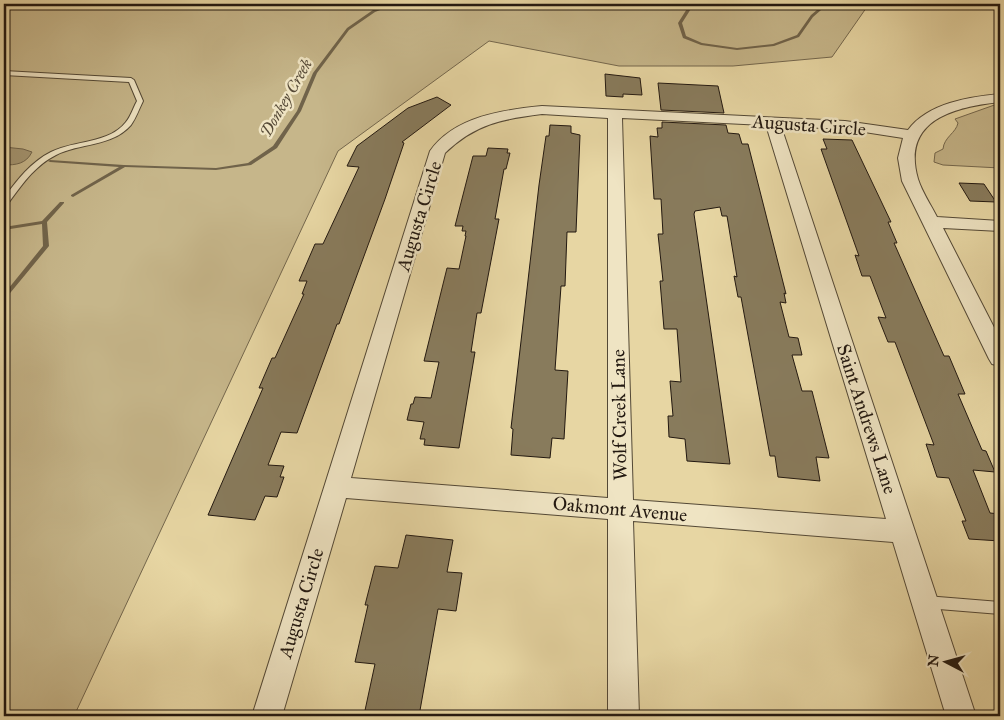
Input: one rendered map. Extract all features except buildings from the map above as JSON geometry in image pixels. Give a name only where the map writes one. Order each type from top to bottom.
[{"type":"street","points":[[1000,98],[955,105],[925,119],[911,135],[905,157],[910,181],[1000,359]]},
{"type":"street","name":"Augusta Circle","points":[[267,716],[438,151],[453,135],[479,122],[508,114],[542,110],[845,125],[911,135]]},
{"type":"street","name":"Wolf Creek Lane","points":[[615,114],[623,716]]},
{"type":"street","name":"Saint Andrews Lane","points":[[772,122],[961,716]]},
{"type":"street","points":[[930,222],[1000,226]]},
{"type":"street","name":"Oakmont Avenue","points":[[337,487],[903,532]]},
{"type":"lane","points":[[4,73],[131,80],[140,101],[127,125],[116,133],[100,140],[54,152],[33,166],[4,203]]},
{"type":"lane","points":[[925,602],[1000,608]]},
{"type":"shaded area","points":[[4,4],[869,4],[832,57],[733,66],[619,66],[489,41],[338,151],[74,716],[4,716]]},
{"type":"shaded area","points":[[1000,103],[1000,168],[943,165],[934,162],[935,153],[943,149],[945,141],[957,126],[958,123],[955,119]]},
{"type":"shaded area","points":[[4,147],[32,152],[27,159],[20,163],[4,165]]},
{"type":"waterway","name":"Donkey Creek","points":[[73,196],[124,166],[216,169],[249,164],[275,147],[299,111],[315,73],[348,29],[374,11],[394,4]]},
{"type":"waterway","name":"Donkey Creek","points":[[692,4],[680,23],[684,37],[701,44],[737,49],[774,45],[798,36],[812,16],[826,4]]},
{"type":"waterway","name":"Donkey Creek","points":[[50,161],[123,166]]},
{"type":"waterway","name":"Donkey Creek","points":[[44,222],[62,203]]},
{"type":"waterway","name":"Donkey Creek","points":[[4,228],[44,222]]},
{"type":"waterway","name":"Donkey Creek","points":[[4,297],[46,246],[44,222]]}]
